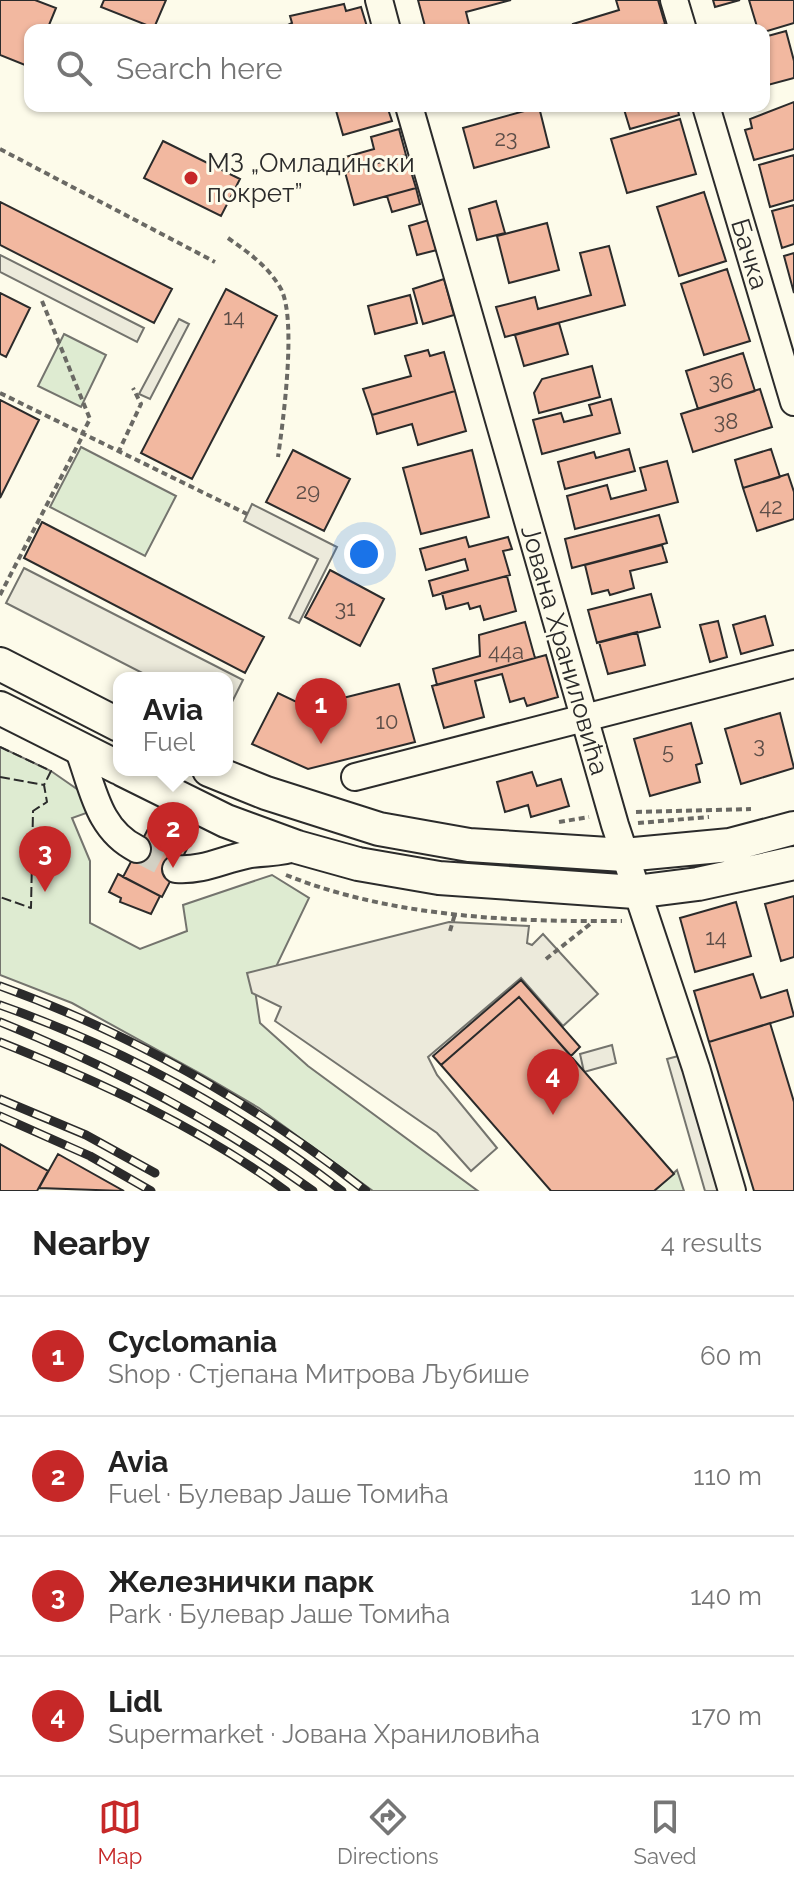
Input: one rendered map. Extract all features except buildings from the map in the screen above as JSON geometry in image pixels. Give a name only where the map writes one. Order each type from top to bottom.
[{"type":"main road","points":[[0,664],[113,722]]},
{"type":"main road","points":[[0,708],[113,765]]},
{"type":"main road","points":[[135,776],[226,821],[297,847],[358,864],[439,878],[635,892],[698,884],[794,863]]},
{"type":"main road","points":[[224,776],[266,793],[379,829],[469,845],[624,855],[730,845],[794,828]]},
{"type":"street","points":[[379,0],[385,24]]},
{"type":"street","points":[[674,0],[681,24]]},
{"type":"street","name":"Јована Храниловића","points":[[411,112],[635,892],[696,1068],[732,1191]]},
{"type":"street","name":"Бачка","points":[[708,112],[794,402]]},
{"type":"street","points":[[355,777],[585,721],[794,664]]},
{"type":"street","points":[[78,748],[110,830],[137,849]]},
{"type":"street","points":[[176,869],[213,866],[241,856],[283,853],[297,847]]},
{"type":"path","points":[[0,149],[215,262]]},
{"type":"path","points":[[228,238],[260,261],[282,292],[287,353],[278,457]]},
{"type":"path","points":[[0,595],[90,419],[42,301]]},
{"type":"path","points":[[118,453],[141,404],[133,388]]},
{"type":"path","points":[[0,393],[247,514]]},
{"type":"path","points":[[7,581],[16,585]]},
{"type":"path","points":[[634,812],[762,812],[643,823]]},
{"type":"path","points":[[547,824],[592,816]]},
{"type":"path","points":[[450,931],[456,914]]},
{"type":"path","points":[[546,959],[594,921]]},
{"type":"green space","points":[[64,334],[106,355],[81,407],[38,386]]},
{"type":"green space","points":[[81,447],[176,496],[145,556],[50,507]]},
{"type":"green space","points":[[0,747],[51,771],[84,794],[92,811],[72,818],[90,861],[90,923],[140,949],[187,931],[183,905],[272,875],[309,898],[274,971],[253,977],[260,1023],[308,1066],[478,1191],[373,1191],[259,1108],[203,1075],[72,1003],[0,975]]},
{"type":"green space","points":[[677,1170],[684,1191],[654,1191]]},
{"type":"shaded area","points":[[0,255],[144,328],[137,342],[0,272]]},
{"type":"shaded area","points":[[179,319],[189,324],[150,399],[139,394]]},
{"type":"shaded area","points":[[252,504],[337,547],[299,623],[289,618],[318,559],[244,521]]},
{"type":"shaded area","points":[[24,568],[227,672],[140,672],[6,603]]},
{"type":"shaded area","points":[[233,675],[243,680],[233,700]]},
{"type":"shaded area","points":[[449,922],[529,926],[527,943],[532,945],[543,934],[598,994],[563,1026],[521,978],[428,1057],[437,1075],[497,1148],[471,1171],[437,1133],[275,1021],[281,1007],[252,993],[247,973]]},
{"type":"shaded area","points":[[612,1045],[616,1063],[584,1072],[580,1054]]},
{"type":"shaded area","points":[[682,1055],[722,1191],[705,1191],[667,1059]]},
{"type":"tunnel","points":[[137,849],[176,869]]},
{"type":"railway","points":[[0,986],[98,1026],[191,1074],[281,1129],[366,1191]]},
{"type":"railway","points":[[0,1005],[91,1041],[178,1084],[262,1134],[342,1191]]},
{"type":"railway","points":[[0,1022],[82,1057],[200,1118],[313,1191]]},
{"type":"railway","points":[[0,1042],[75,1073],[184,1126],[286,1191]]},
{"type":"railway","points":[[0,1099],[86,1135],[155,1173]]},
{"type":"railway","points":[[0,1116],[90,1156],[151,1191]]},
{"type":"fence","points":[[0,747],[51,771],[44,785],[47,802],[33,811],[31,908],[0,897]]},
{"type":"fence","points":[[0,777],[44,785]]},
{"type":"place","name":"МЗ „Омладински покрет”","points":[[191,178]]},
{"type":"place","name":"Cyclomania","points":[[321,744]]},
{"type":"place","name":"Avia","points":[[173,868]]},
{"type":"place","name":"Железнички парк","points":[[45,892]]},
{"type":"place","name":"Lidl","points":[[553,1115]]}]
